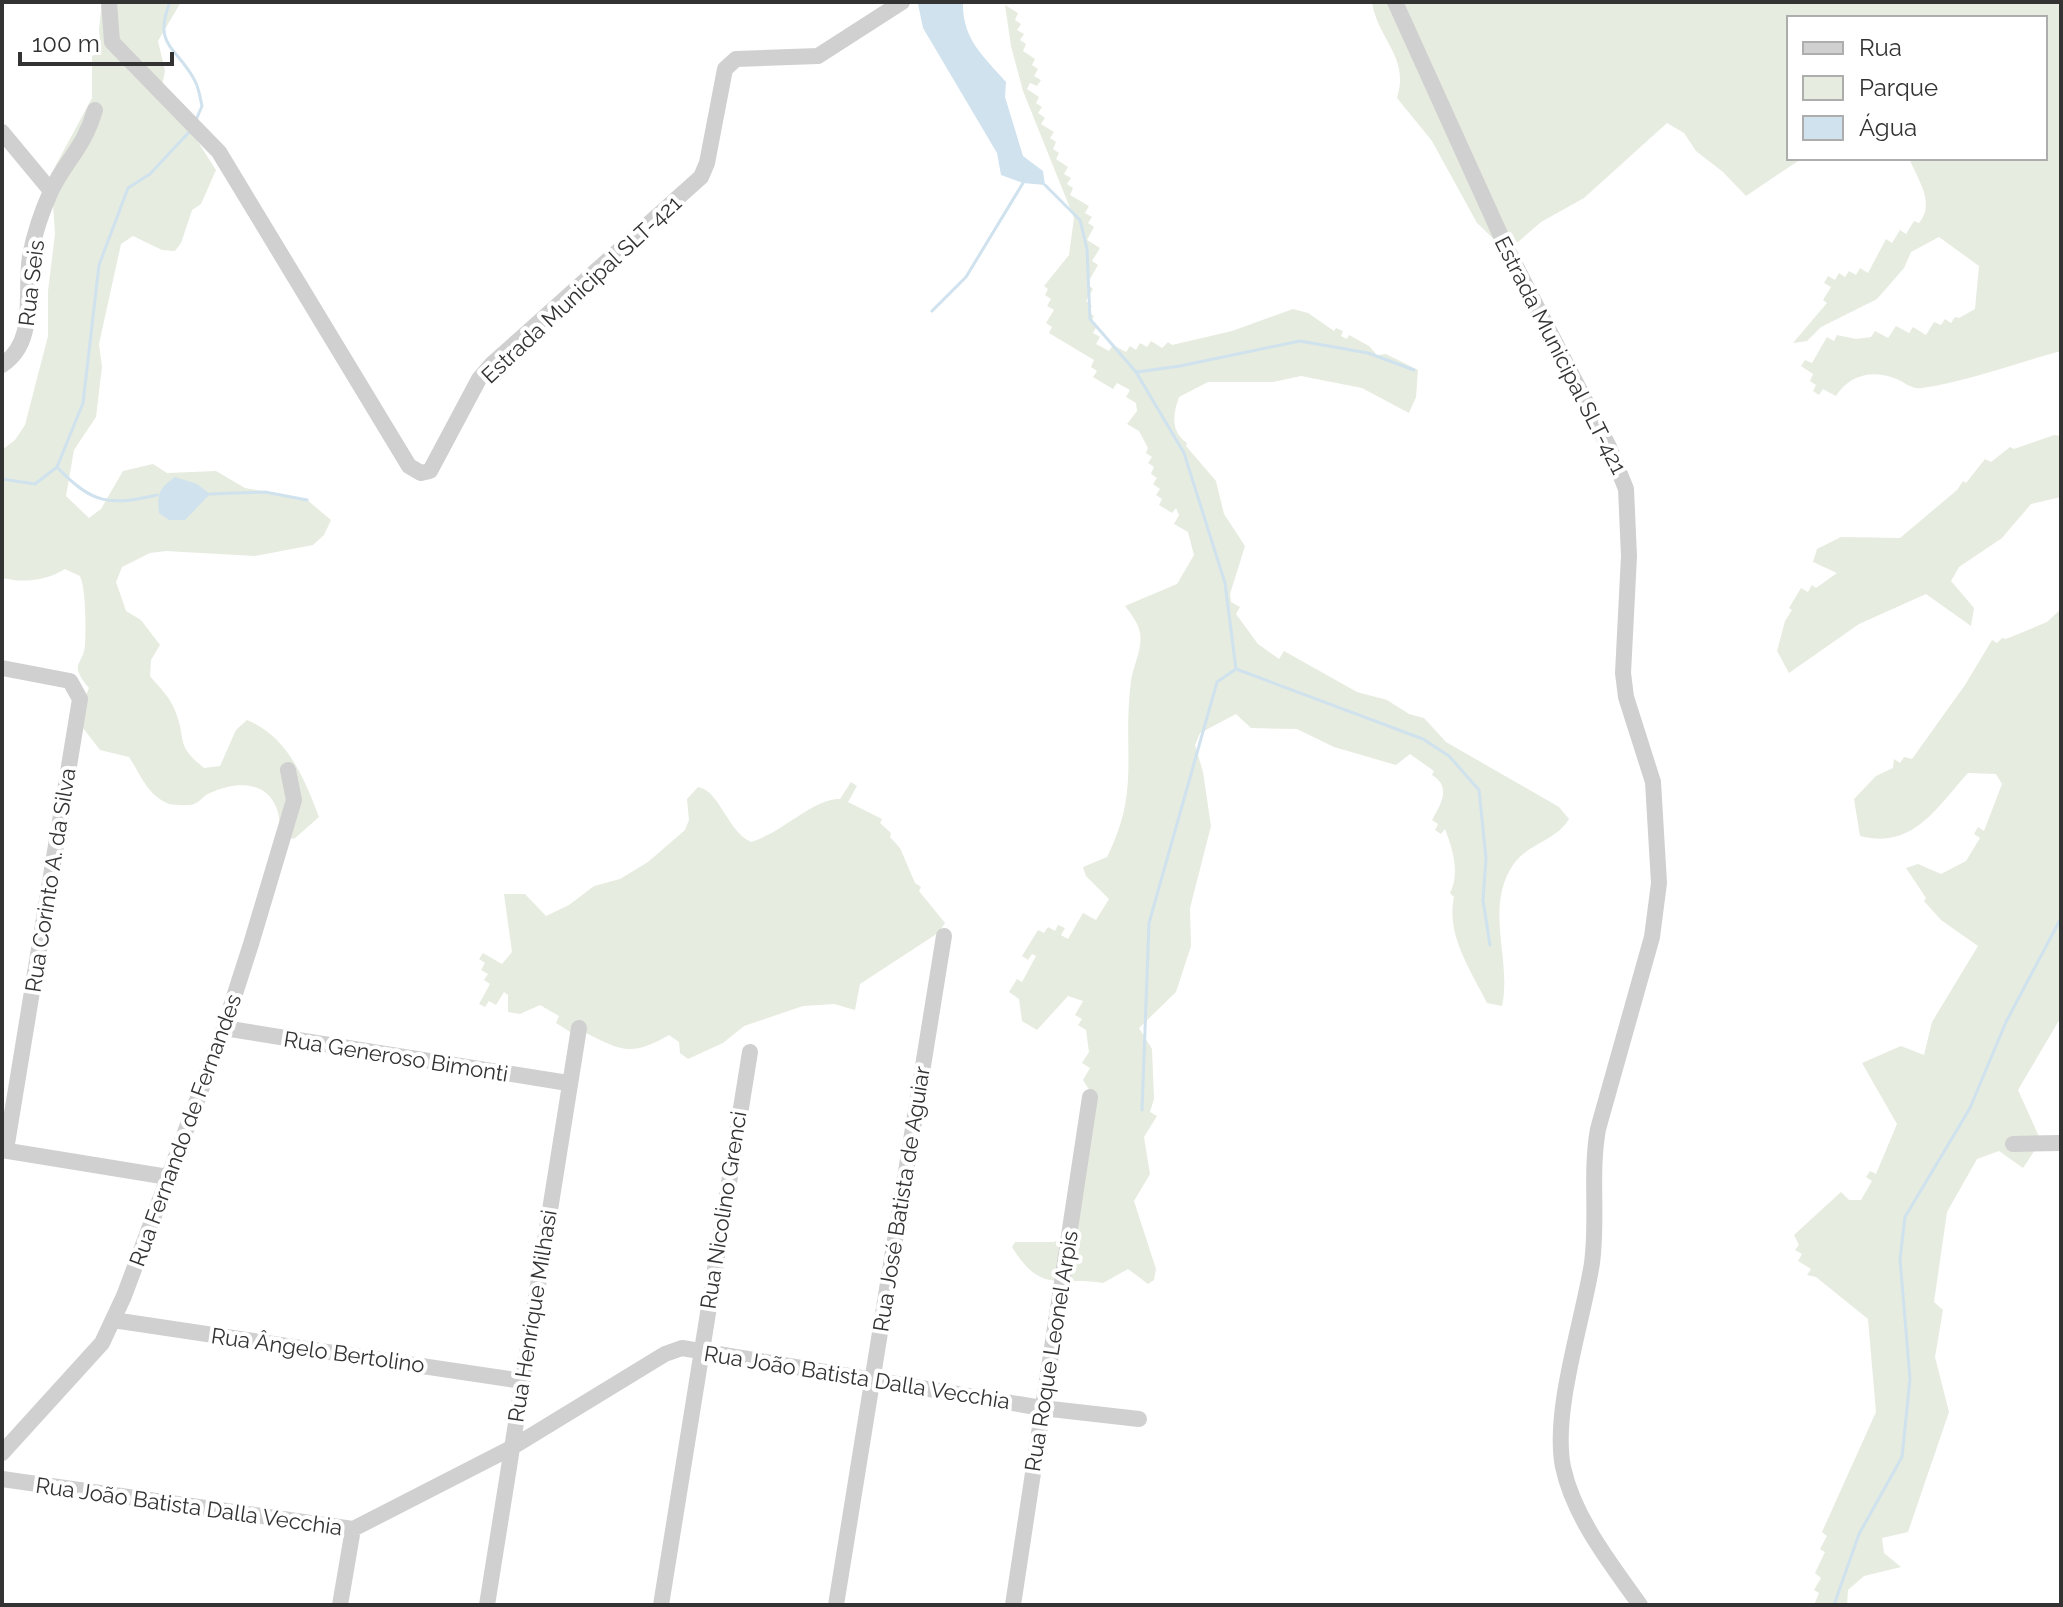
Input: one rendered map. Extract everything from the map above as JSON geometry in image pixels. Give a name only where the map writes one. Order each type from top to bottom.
[{"type":"street","name":"Estrada Municipal SLT-421","points":[[109,2],[112,42],[219,152],[409,466],[421,473],[430,471],[479,379],[492,364],[701,177],[707,163],[725,69],[729,63],[736,59],[818,56],[902,2]]},
{"type":"street","name":"Estrada Municipal SLT-421","points":[[1395,2],[1505,245],[1609,447],[1626,489],[1629,556],[1623,673],[1626,697],[1653,782],[1659,883],[1652,937],[1592,1160],[1593,1248],[1563,1417],[1561,1447],[1564,1469],[1576,1503],[1602,1550],[1640,1605]]},
{"type":"street","name":"Rua Seis","points":[[2,365],[24,340],[30,258],[51,191],[88,136],[95,110]]},
{"type":"street","points":[[2,132],[51,191]]},
{"type":"street","name":"Rua Corinto A. da Silva","points":[[2,668],[70,681],[80,699],[4,1150]]},
{"type":"street","name":"Rua Fernando de Fernandes","points":[[2,1453],[102,1343],[113,1320],[224,1028],[294,800],[288,770]]},
{"type":"street","name":"Rua José Batista de Aguiar","points":[[836,1605],[944,936]]},
{"type":"street","name":"Rua Generoso Bimonti","points":[[224,1028],[568,1083]]},
{"type":"street","name":"Rua Henrique Milhasi","points":[[487,1605],[579,1028]]},
{"type":"street","name":"Rua Nicolino Grenci","points":[[661,1605],[750,1052]]},
{"type":"street","name":"Rua Roque Leonel Arpis","points":[[1013,1605],[1090,1097]]},
{"type":"street","points":[[2013,1144],[2061,1143]]},
{"type":"street","points":[[4,1150],[168,1177]]},
{"type":"street","name":"Rua Ângelo Bertolino","points":[[113,1320],[522,1381]]},
{"type":"street","name":"Rua João Batista Dalla Vecchia","points":[[2,1479],[353,1529],[511,1448],[665,1354],[682,1348],[1042,1408],[1139,1419]]},
{"type":"street","points":[[340,1605],[353,1529]]},
{"type":"green space","points":[[102,2],[181,2],[158,41],[165,71],[162,86],[216,170],[201,204],[192,210],[181,243],[175,251],[162,250],[133,236],[121,244],[99,344],[102,367],[96,417],[74,450],[66,496],[89,518],[101,509],[123,471],[153,464],[167,473],[216,471],[245,488],[306,499],[331,520],[324,535],[313,545],[255,556],[166,551],[150,553],[122,567],[116,582],[126,611],[141,620],[160,645],[151,660],[150,676],[165,693],[176,713],[189,754],[204,768],[220,766],[236,730],[247,720],[273,737],[293,760],[319,817],[294,839],[280,836],[276,806],[261,790],[238,785],[210,793],[192,805],[169,804],[150,790],[129,757],[100,750],[76,719],[89,688],[78,668],[85,637],[80,576],[65,569],[35,580],[2,578],[2,450],[15,440],[25,425],[48,336],[48,291],[55,234],[51,174],[92,98],[92,56],[101,52],[99,29]]},
{"type":"green space","points":[[1372,2],[2061,2],[2061,351],[1922,388],[1914,388],[1885,375],[1869,374],[1847,383],[1836,396],[1823,389],[1819,395],[1813,391],[1816,385],[1810,381],[1813,374],[1801,366],[1805,360],[1812,363],[1827,337],[1834,341],[1837,335],[1856,339],[1871,337],[1875,331],[1888,338],[1896,326],[1909,333],[1913,327],[1926,335],[1934,322],[1941,325],[1945,319],[1951,323],[1955,317],[1959,318],[1975,309],[1979,266],[1939,237],[1911,252],[1904,268],[1877,299],[1821,327],[1807,341],[1793,343],[1827,303],[1823,300],[1831,287],[1824,283],[1828,276],[1835,280],[1839,273],[1845,277],[1849,271],[1856,275],[1860,268],[1868,273],[1886,239],[1892,243],[1900,230],[1906,234],[1914,221],[1919,223],[1926,207],[1925,199],[1910,160],[2047,160],[2047,16],[1787,16],[1787,160],[1798,161],[1746,196],[1723,172],[1696,151],[1684,133],[1667,123],[1584,198],[1541,222],[1518,242],[1501,246],[1477,223],[1432,141],[1397,98],[1400,83],[1396,59],[1375,16]]},
{"type":"green space","points":[[1005,5],[1018,13],[1015,20],[1021,24],[1017,30],[1024,34],[1020,40],[1026,44],[1023,51],[1035,59],[1032,65],[1038,69],[1034,76],[1041,80],[1037,86],[1030,83],[1027,89],[1039,97],[1036,103],[1042,107],[1038,113],[1045,118],[1041,124],[1054,132],[1050,138],[1056,142],[1053,149],[1059,153],[1056,159],[1068,167],[1064,174],[1071,178],[1067,184],[1073,188],[1070,195],[1089,206],[1085,213],[1092,217],[1088,223],[1094,227],[1087,240],[1100,248],[1092,261],[1098,265],[1087,284],[1093,289],[1086,301],[1092,306],[1088,312],[1094,316],[1091,322],[1097,326],[1093,333],[1100,337],[1096,344],[1109,351],[1113,345],[1126,352],[1130,346],[1136,350],[1140,343],[1147,347],[1151,341],[1162,348],[1168,342],[1172,345],[1232,331],[1293,309],[1308,313],[1334,331],[1336,328],[1343,331],[1341,336],[1347,339],[1349,335],[1369,346],[1377,355],[1386,354],[1418,370],[1416,397],[1409,413],[1362,388],[1301,376],[1273,382],[1208,382],[1179,397],[1174,416],[1175,428],[1216,481],[1224,514],[1245,546],[1230,594],[1231,602],[1240,607],[1236,614],[1258,644],[1279,659],[1284,651],[1357,692],[1387,700],[1409,714],[1424,718],[1446,742],[1559,807],[1569,819],[1557,832],[1519,858],[1505,882],[1499,917],[1504,971],[1502,1006],[1487,1003],[1467,963],[1453,924],[1454,897],[1450,893],[1455,869],[1445,829],[1441,834],[1435,830],[1438,824],[1432,820],[1443,796],[1442,785],[1432,775],[1434,771],[1410,754],[1396,765],[1334,747],[1297,729],[1251,728],[1236,714],[1200,733],[1195,745],[1203,772],[1211,826],[1190,908],[1191,946],[1176,992],[1139,1028],[1152,1049],[1154,1099],[1150,1112],[1157,1116],[1144,1137],[1150,1174],[1134,1201],[1156,1269],[1154,1280],[1148,1284],[1128,1269],[1103,1283],[1042,1278],[1023,1262],[1012,1247],[1015,1242],[1054,1242],[1062,1237],[1093,1096],[1083,1080],[1090,1068],[1082,1063],[1089,1052],[1086,1030],[1078,1025],[1082,1019],[1075,1015],[1083,1001],[1068,996],[1037,1030],[1022,1021],[1019,999],[1009,992],[1017,979],[1022,982],[1036,956],[1032,954],[1028,960],[1022,956],[1038,930],[1044,933],[1048,927],[1055,931],[1058,925],[1065,928],[1061,935],[1068,939],[1083,913],[1096,920],[1109,899],[1086,876],[1083,867],[1107,857],[1124,811],[1131,681],[1141,639],[1138,625],[1125,606],[1177,584],[1194,555],[1188,532],[1174,524],[1179,515],[1176,508],[1172,513],[1159,505],[1162,499],[1156,495],[1160,489],[1153,484],[1157,478],[1151,474],[1154,467],[1148,463],[1152,457],[1146,453],[1148,448],[1139,431],[1127,424],[1137,411],[1136,403],[1126,397],[1130,390],[1117,383],[1113,389],[1093,377],[1097,371],[1091,367],[1094,360],[1049,333],[1052,327],[1046,323],[1054,310],[1047,306],[1051,299],[1045,295],[1048,289],[1044,286],[1069,255],[1074,218],[1023,91],[1011,46]]},
{"type":"green space","points":[[2054,435],[2061,436],[2061,497],[2031,504],[2002,538],[1959,567],[1951,581],[1974,608],[1971,626],[1926,594],[1859,624],[1789,673],[1777,651],[1785,621],[1792,610],[1789,608],[1801,588],[1808,592],[1812,585],[1816,588],[1837,573],[1813,562],[1817,549],[1841,537],[1900,538],[1957,490],[1963,481],[1966,483],[1985,459],[1991,462],[2010,447],[2014,449]]},
{"type":"green space","points":[[2061,609],[2061,1017],[2018,1090],[2041,1141],[2023,1168],[1999,1151],[1977,1159],[1947,1212],[1934,1302],[1943,1310],[1935,1357],[1949,1412],[1908,1532],[1882,1538],[1884,1553],[1901,1567],[1864,1576],[1848,1590],[1847,1605],[1814,1605],[1819,1593],[1814,1590],[1821,1578],[1815,1573],[1825,1552],[1820,1549],[1827,1536],[1822,1532],[1876,1412],[1868,1319],[1816,1277],[1807,1275],[1811,1269],[1798,1261],[1802,1254],[1795,1250],[1799,1245],[1794,1235],[1841,1192],[1849,1200],[1861,1200],[1872,1181],[1866,1177],[1870,1171],[1876,1174],[1897,1124],[1862,1063],[1901,1046],[1924,1055],[1932,1022],[1978,946],[1941,920],[1924,901],[1926,898],[1906,868],[1918,864],[1941,874],[1966,861],[1980,838],[1974,834],[1978,827],[1984,831],[2002,784],[1996,774],[1968,773],[1922,822],[1895,837],[1879,839],[1860,836],[1854,799],[1876,776],[1893,768],[1894,759],[1900,763],[1904,757],[1912,759],[1965,685],[1992,640],[1997,643],[2002,638],[2047,622]]},
{"type":"green space","points":[[851,782],[857,786],[848,802],[882,819],[880,823],[891,833],[890,837],[900,848],[915,883],[921,887],[919,891],[945,923],[938,933],[860,984],[855,1010],[834,1004],[803,1006],[744,1026],[723,1043],[688,1059],[680,1053],[679,1042],[669,1035],[644,1047],[625,1049],[582,1031],[575,1035],[556,1023],[559,1016],[540,1005],[520,1014],[508,1012],[508,995],[504,992],[496,1005],[489,1001],[485,1007],[479,1004],[490,984],[484,980],[488,974],[481,970],[485,963],[479,959],[483,953],[502,964],[512,952],[504,894],[525,894],[546,916],[569,905],[594,886],[620,879],[648,862],[685,830],[689,820],[687,799],[698,787],[712,796],[736,829],[751,842],[819,804],[840,799]]},
{"type":"water","points":[[963,2],[970,37],[1006,82],[1005,97],[1023,156],[1043,171],[1045,185],[1023,183],[1001,175],[997,153],[923,28],[918,4]]},
{"type":"water","points":[[175,477],[197,484],[210,494],[185,520],[169,520],[159,513],[160,492]]},
{"type":"waterway","points":[[170,2],[164,29],[169,46],[198,87],[202,106],[196,120]]},
{"type":"waterway","points":[[2,479],[35,484],[57,467],[83,403],[99,265],[128,188],[150,174],[191,130]]},
{"type":"waterway","points":[[932,311],[966,277],[1023,183]]},
{"type":"waterway","points":[[1045,185],[1080,220],[1087,249],[1090,319],[1136,372],[1184,453],[1225,583],[1236,669],[1217,682],[1149,923],[1142,1110]]},
{"type":"waterway","points":[[1137,372],[1300,341],[1368,353],[1414,370]]},
{"type":"waterway","points":[[58,468],[81,489],[103,499],[114,501],[157,495]]},
{"type":"waterway","points":[[210,494],[265,492],[307,500]]},
{"type":"waterway","points":[[1236,669],[1423,739],[1449,756],[1479,790],[1486,858],[1483,900],[1490,945]]},
{"type":"waterway","points":[[1834,1605],[1859,1534],[1902,1457],[1910,1379],[1900,1259],[1905,1217],[1970,1108],[2006,1022],[2061,918]]}]
